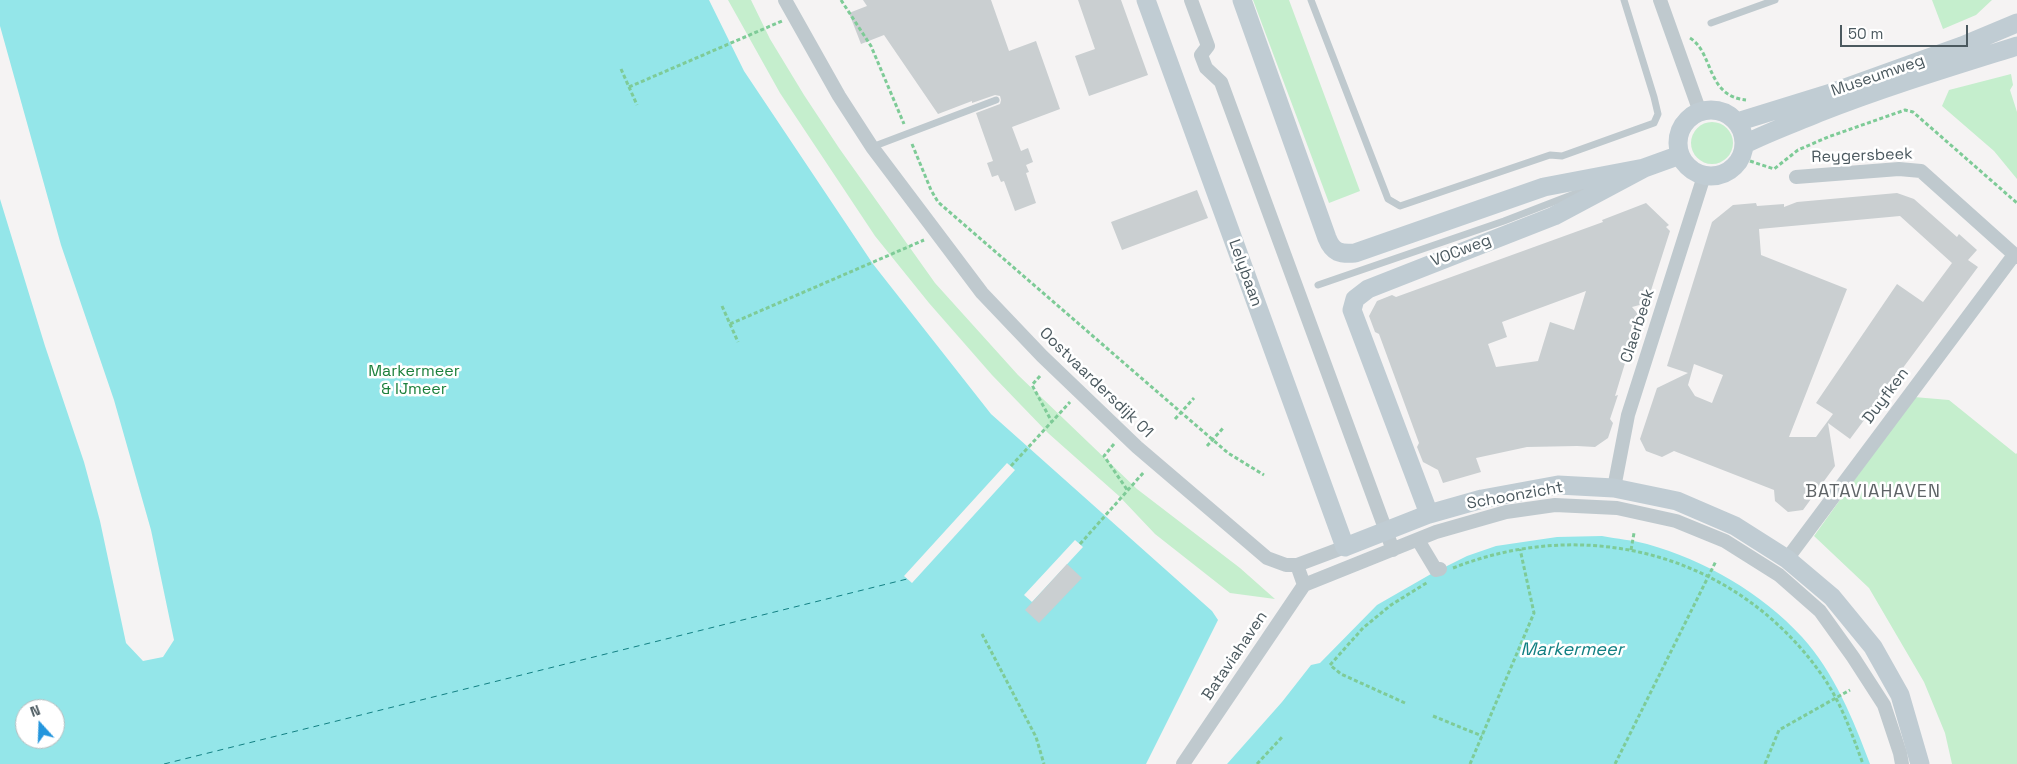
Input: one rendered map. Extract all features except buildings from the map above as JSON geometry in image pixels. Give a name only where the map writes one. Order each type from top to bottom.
[{"type":"street","name":"Oostvaardersdijk 01","points":[[785,0],[839,96],[872,147],[982,293],[1050,364],[1123,434],[1267,558],[1286,565],[1297,565]]},
{"type":"street","name":"Lelybaan","points":[[1146,0],[1344,547]]},
{"type":"street","points":[[1191,0],[1208,46],[1201,55],[1206,68],[1221,82],[1393,550]]},
{"type":"street","name":"VOCweg","points":[[1242,0],[1327,238],[1333,250],[1338,253],[1355,253],[1544,188],[1565,196],[1680,155]]},
{"type":"street","points":[[1660,0],[1700,112]]},
{"type":"street","name":"Museumweg","points":[[1737,122],[1834,92],[1962,46],[2017,23]]},
{"type":"street","name":"Museumweg","points":[[1743,151],[1763,135],[1855,99],[1917,77],[2017,46]]},
{"type":"street","points":[[1706,110],[1720,111],[1737,122],[1743,132],[1743,151],[1736,166],[1728,172],[1714,177],[1704,176],[1689,168],[1680,155],[1678,143],[1682,126],[1690,118],[1706,110]]},
{"type":"street","name":"Reygersbeek","points":[[1796,177],[1899,170],[1921,171],[2016,256]]},
{"type":"street","name":"Claerbeek","points":[[1614,488],[1628,415],[1704,176]]},
{"type":"street","name":"VOCweg","points":[[1429,514],[1352,310],[1355,299],[1368,289],[1554,216],[1565,196]]},
{"type":"street","name":"Duyfken","points":[[1787,559],[2016,256]]},
{"type":"street","name":"Schoonzicht","points":[[1344,547],[1429,514],[1482,499],[1558,486],[1614,488],[1677,501],[1735,526],[1787,559],[1832,597],[1873,647],[1900,695],[1920,764]]},
{"type":"street","points":[[1344,547],[1297,565],[1304,584],[1436,532],[1506,512],[1555,504],[1626,510],[1676,521],[1725,541],[1779,575],[1820,611],[1884,705],[1902,764]]},
{"type":"street","points":[[1418,540],[1433,575]]},
{"type":"street","name":"Bataviahaven","points":[[1184,764],[1304,584]]},
{"type":"lane","points":[[1311,0],[1388,199],[1400,206],[1550,154],[1562,156],[1654,123],[1658,114],[1654,97],[1624,0]]},
{"type":"lane","points":[[1712,23],[1775,0]]},
{"type":"lane","points":[[872,147],[996,100]]},
{"type":"lane","points":[[1318,285],[1504,221],[1565,196]]},
{"type":"path","points":[[841,0],[871,46],[931,190],[938,202],[1228,453],[1264,475]]},
{"type":"path","points":[[629,87],[793,16]]},
{"type":"path","points":[[1668,23],[1697,42],[1709,70],[1721,89],[1739,99],[1748,100]]},
{"type":"path","points":[[621,69],[636,104]]},
{"type":"path","points":[[1743,151],[1774,169],[1798,150],[1905,110],[1913,112],[2017,203]]},
{"type":"path","points":[[1851,122],[1853,128]]},
{"type":"path","points":[[730,324],[911,247]]},
{"type":"path","points":[[722,306],[738,342]]},
{"type":"path","points":[[1050,364],[1032,385],[1052,422]]},
{"type":"path","points":[[1175,419],[1194,398]]},
{"type":"path","points":[[1011,466],[1061,412]]},
{"type":"path","points":[[1207,446],[1224,427]]},
{"type":"path","points":[[1123,434],[1104,456],[1128,491]]},
{"type":"path","points":[[1080,544],[1136,481]]},
{"type":"path","points":[[1632,550],[1634,533]]},
{"type":"path","points":[[1405,703],[1341,674],[1330,665],[1363,628],[1392,605],[1433,575],[1498,553],[1559,544],[1617,547],[1667,559],[1709,576],[1756,606],[1780,627],[1809,658],[1836,699],[1848,722],[1863,764]]},
{"type":"path","points":[[1470,764],[1534,613],[1520,549]]},
{"type":"path","points":[[1615,764],[1716,561]]},
{"type":"path","points":[[982,634],[1036,737],[1044,764]]},
{"type":"path","points":[[1765,764],[1778,730],[1850,690]]},
{"type":"path","points":[[1433,716],[1482,736]]},
{"type":"path","points":[[1257,764],[1282,736]]},
{"type":"green space","points":[[728,0],[751,0],[770,39],[804,95],[839,148],[935,283],[1018,375],[1137,489],[1240,568],[1275,599],[1230,593],[1155,534],[1119,496],[1048,433],[992,375],[929,303],[875,236],[780,93]]},
{"type":"green space","points":[[1253,0],[1289,0],[1360,191],[1329,203]]},
{"type":"green space","points":[[1932,0],[1992,0],[1976,15],[1943,29]]},
{"type":"green space","points":[[2011,74],[2013,85],[2010,90],[2017,112],[2017,179],[1994,151],[1942,106],[1949,90]]},
{"type":"green space","points":[[1716,122],[1724,125],[1730,131],[1733,143],[1730,155],[1724,161],[1708,164],[1700,161],[1694,155],[1691,139],[1694,131],[1700,125]]},
{"type":"green space","points":[[1914,397],[1949,400],[2017,453],[2017,764],[1952,764],[1945,733],[1924,682],[1869,588],[1814,536]]},
{"type":"water","name":"Markermeer & IJmeer","points":[[0,0],[709,0],[744,71],[873,264],[991,414],[1212,611],[1218,620],[1146,764],[0,764],[0,199],[45,346],[84,462],[100,521],[126,643],[143,661],[163,657],[174,640],[151,530],[114,400],[61,245],[0,26]]},
{"type":"water","name":"Markermeer","points":[[1602,536],[1636,541],[1690,559],[1731,580],[1769,606],[1802,637],[1824,666],[1850,714],[1870,764],[1227,764],[1282,702],[1311,665],[1320,663],[1377,605],[1467,556],[1496,546],[1557,537]]},
{"type":"pier","points":[[1007,463],[1015,470],[912,583],[904,576]]},
{"type":"pier","points":[[1075,540],[1083,547],[1032,602],[1024,595]]},
{"type":"ferry route","points":[[164,764],[907,579]]},
{"type":"district","name":"BATAVIAHAVEN","points":[[1873,492]]}]
